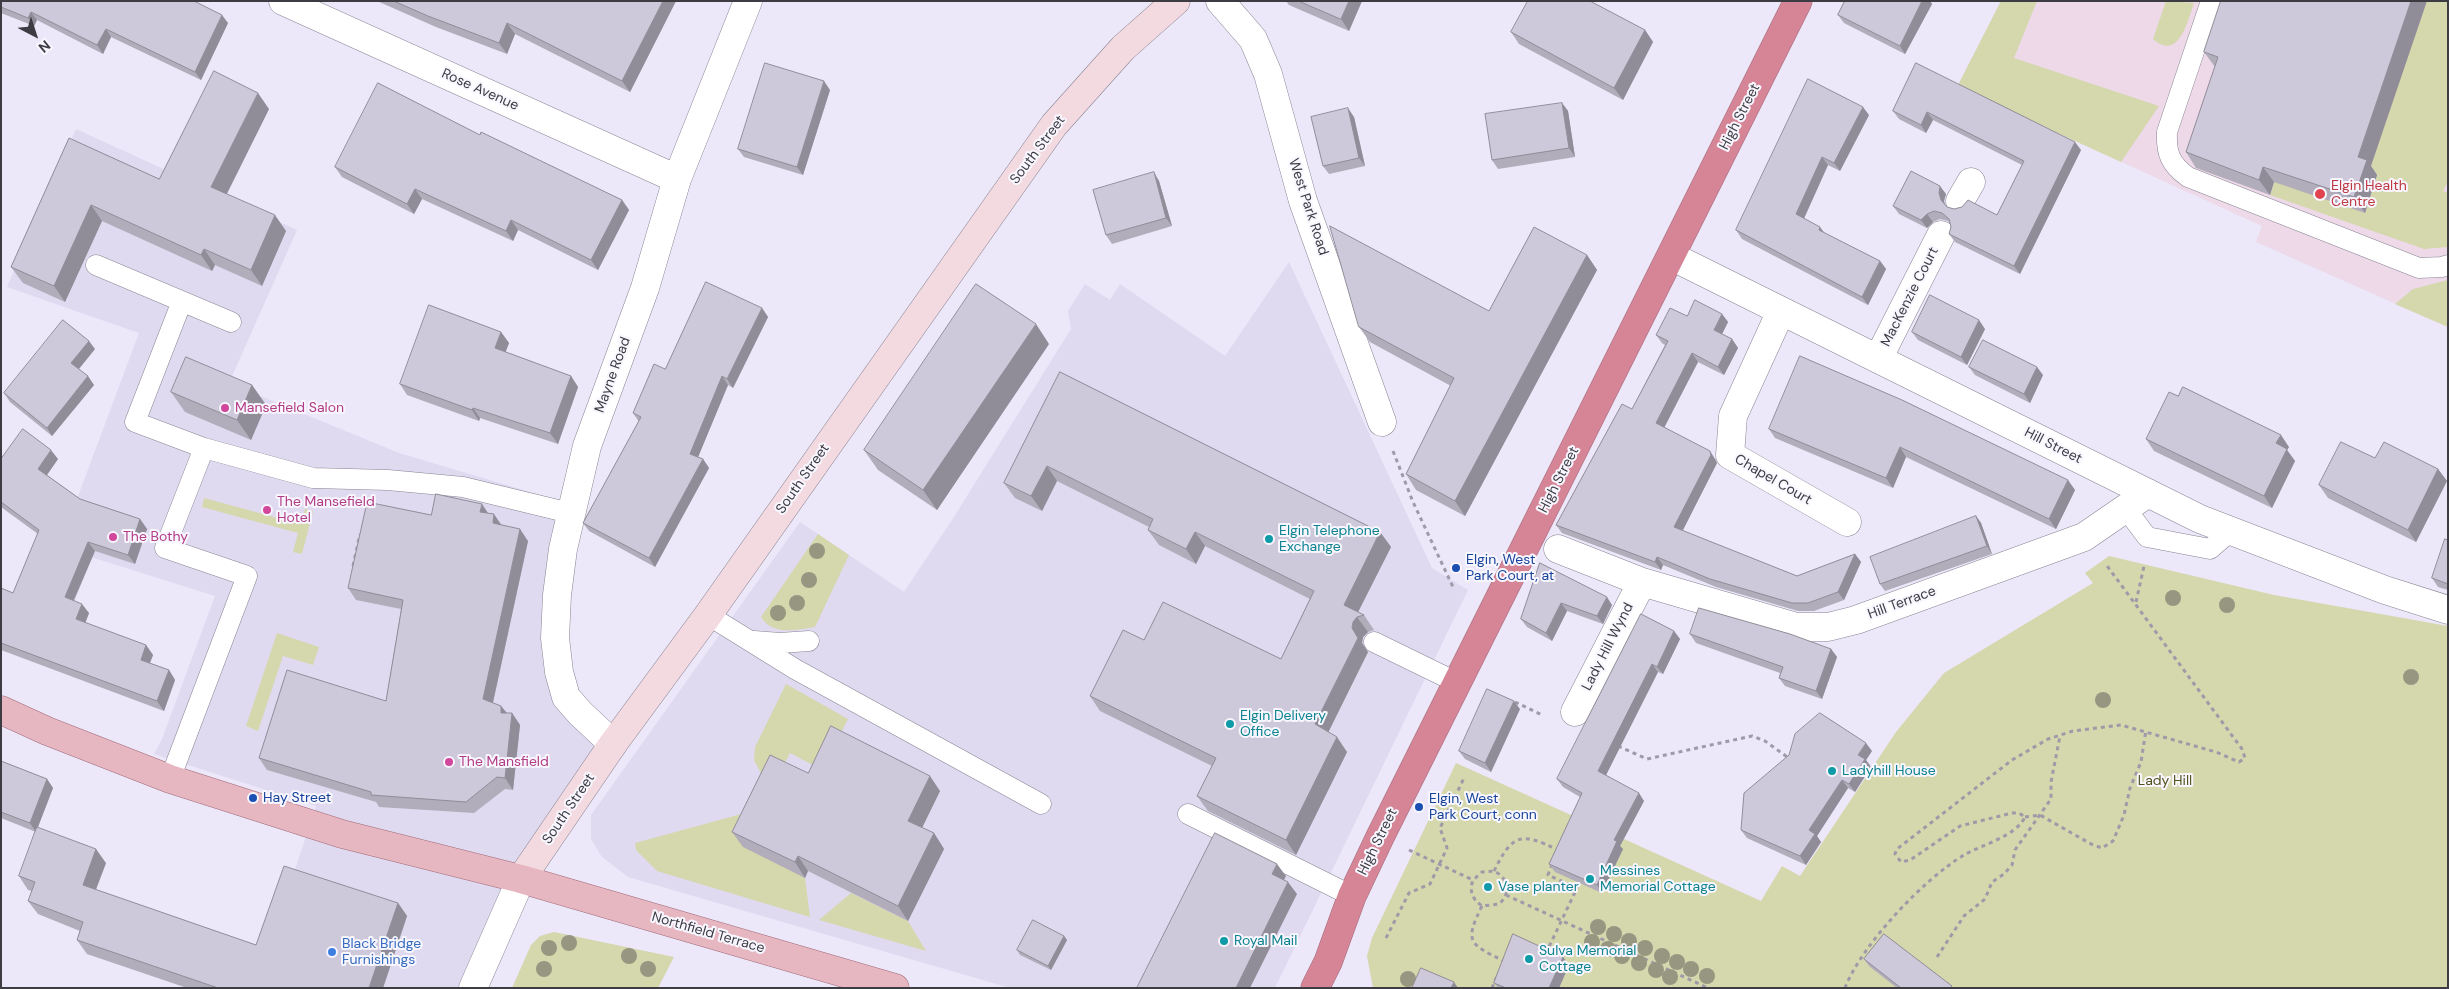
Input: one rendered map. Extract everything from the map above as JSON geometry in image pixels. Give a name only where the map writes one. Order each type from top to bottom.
[{"type":"highway","name":"High Street","points":[[1315,988],[1328,975],[1352,896],[1798,1]]},
{"type":"main road","points":[[1,710],[47,731],[170,779],[342,834],[521,879]]},
{"type":"main road","name":"Northfield Terrace","points":[[521,879],[895,988]]},
{"type":"street","name":"Rose Avenue","points":[[283,1],[677,179]]},
{"type":"street","name":"Mayne Road","points":[[613,744],[566,697],[559,672],[555,638],[557,595],[563,549],[587,446],[645,288],[677,179],[748,1]]},
{"type":"street","name":"South Street","points":[[473,988],[521,879],[613,744],[708,615],[1054,125],[1123,48],[1176,1]]},
{"type":"street","name":"West Park Road","points":[[1220,1],[1252,39],[1268,74],[1303,201],[1382,422]]},
{"type":"street","name":"MacKenzie Court","points":[[1878,359],[1941,235]]},
{"type":"street","name":"Hill Street","points":[[1671,256],[2200,519],[2385,590],[2448,610]]},
{"type":"street","name":"Chapel Court","points":[[1781,311],[1733,416],[1730,455],[1847,522]]},
{"type":"street","name":"Hill Terrace","points":[[1558,549],[1642,582],[1796,627],[1814,628],[1856,620],[2084,537],[2148,493]]},
{"type":"street","name":"Lady Hill Wynd","points":[[1574,712],[1642,582]]},
{"type":"lane","points":[[2211,1],[2167,132],[2166,148],[2169,158],[2176,168],[2188,177],[2419,268],[2448,265]]},
{"type":"lane","points":[[96,265],[231,322]]},
{"type":"lane","points":[[182,301],[135,422],[204,448],[313,478],[388,480],[463,487],[570,513]]},
{"type":"lane","points":[[170,779],[247,576],[165,548],[204,448]]},
{"type":"lane","points":[[2126,509],[2147,537],[2210,549],[2231,531]]},
{"type":"lane","points":[[708,615],[795,669],[1041,804]]},
{"type":"lane","points":[[749,641],[780,643],[809,641]]},
{"type":"lane","points":[[1374,642],[1458,683]]},
{"type":"lane","points":[[1188,814],[1352,896]]},
{"type":"path","points":[[1382,422],[1414,502],[1453,586]]},
{"type":"path","points":[[352,573],[360,534]]},
{"type":"path","points":[[2084,537],[2142,610],[2242,749],[2245,758],[2239,762],[2230,760],[2216,752],[2146,730],[2121,725],[2073,731],[2048,739],[2012,760],[1925,827],[1894,854],[1901,862],[1910,860],[1960,826],[2012,813],[2019,813],[2025,817],[2040,815],[2090,844],[2102,848],[2114,841],[2124,815],[2130,788],[2141,762],[2146,730]]},
{"type":"path","points":[[355,554],[360,556]]},
{"type":"path","points":[[1622,748],[1647,760],[1752,736],[1765,741],[1793,762]]},
{"type":"path","points":[[1937,957],[1964,916],[1986,899],[1992,882],[2004,874],[2012,865],[2016,850],[2051,799],[2051,782],[2060,736]]},
{"type":"path","points":[[1386,938],[1409,893],[1430,884],[1440,864],[1447,848],[1440,828],[1464,778]]},
{"type":"path","points":[[1845,988],[1851,973],[1877,937],[1934,877],[1964,855],[2020,827],[2025,817]]},
{"type":"path","points":[[1494,871],[1504,851],[1521,838],[1529,837],[1558,850]]},
{"type":"path","points":[[1540,947],[1548,951],[1577,888],[1548,874],[1562,843]]},
{"type":"path","points":[[1407,849],[1473,880]]},
{"type":"path","points":[[1494,871],[1507,884],[1506,895],[1498,904],[1482,906],[1473,898],[1471,893],[1473,880],[1482,872],[1494,871]]},
{"type":"path","points":[[1506,895],[1708,988]]},
{"type":"path","points":[[1482,906],[1473,924],[1472,940],[1475,946],[1504,961]]},
{"type":"path","points":[[1492,988],[1508,952]]},
{"type":"shaded area","name":"Elgin Health Centre","points":[[2001,1],[2448,1],[2448,327],[2256,242],[2262,226],[1957,87]]},
{"type":"shaded area","points":[[76,129],[297,230],[229,383],[399,453],[547,497],[562,518],[548,654],[600,746],[470,988],[256,988],[316,806],[154,754],[162,739],[215,596],[59,547],[139,333],[7,287]]},
{"type":"shaded area","points":[[1289,262],[1432,568],[1468,590],[1275,988],[1010,988],[628,877],[602,857],[591,839],[591,815],[800,522],[904,592],[952,520],[1071,329],[1068,311],[1085,284],[1110,300],[1120,284],[1225,356]]},
{"type":"green space","points":[[2001,1],[2037,1],[2014,58],[2159,106],[2121,162],[1957,87]]},
{"type":"green space","points":[[2166,1],[2194,3],[2181,36],[2170,45],[2162,45],[2153,39]]},
{"type":"green space","points":[[2427,1],[2448,1],[2448,181],[2443,191],[2448,193],[2448,247],[2424,249],[2270,195],[2275,180],[2367,172]]},
{"type":"green space","points":[[2448,280],[2448,327],[2395,304],[2413,289]]},
{"type":"green space","points":[[204,498],[300,524],[305,509],[313,511],[302,554],[293,552],[298,533],[202,507]]},
{"type":"green space","points":[[818,534],[849,555],[815,627],[785,630],[772,627],[761,617]]},
{"type":"green space","name":"Lady Hill","points":[[2109,556],[2274,595],[2448,626],[2448,988],[1373,988],[1367,956],[1372,938],[1456,763],[1761,901],[1782,866],[1800,876],[1896,732],[1944,673],[2093,583],[2085,573]]},
{"type":"green space","points":[[277,633],[319,647],[313,665],[283,656],[258,731],[246,726]]},
{"type":"green space","points":[[786,684],[848,719],[822,770],[790,753],[770,791],[754,760],[755,747]]},
{"type":"green space","points":[[745,813],[805,878],[810,917],[657,871],[636,850],[635,843]]},
{"type":"green space","points":[[851,893],[908,921],[926,951],[819,920]]},
{"type":"green space","points":[[554,932],[674,957],[658,988],[512,988],[531,945],[540,936]]},
{"type":"building","points":[[1,1],[194,1],[222,15],[195,72],[106,29],[97,45],[31,12],[28,18],[1,7]]},
{"type":"building","points":[[394,1],[663,1],[622,81],[507,23],[499,43]]},
{"type":"building","points":[[1299,1],[1349,1],[1341,19]]},
{"type":"building","points":[[1528,1],[1590,1],[1645,30],[1614,88],[1511,32]]},
{"type":"building","points":[[1845,1],[1922,1],[1900,46],[1838,15]]},
{"type":"building","points":[[2221,1],[2411,1],[2358,157],[2367,160],[2354,197],[2263,167],[2259,180],[2186,152],[2218,57],[2204,52]]},
{"type":"building","points":[[765,63],[824,81],[797,167],[738,149]]},
{"type":"building","points":[[1916,63],[2075,142],[2014,266],[1949,234],[1951,227],[1949,219],[1942,213],[1934,211],[1927,214],[1921,220],[1893,206],[1911,171],[1940,186],[1941,200],[1947,207],[1954,209],[1962,207],[1968,200],[1997,215],[2024,161],[1927,112],[1921,125],[1893,111]]},
{"type":"building","points":[[214,71],[258,93],[211,187],[275,215],[251,270],[204,249],[201,255],[91,205],[54,286],[11,267],[69,138],[159,179]]},
{"type":"building","points":[[1808,79],[1863,107],[1834,163],[1822,157],[1796,214],[1820,227],[1819,230],[1880,261],[1862,297],[1736,230]]},
{"type":"building","points":[[378,83],[480,135],[481,132],[622,200],[591,260],[511,220],[506,231],[415,189],[407,204],[335,167]]},
{"type":"building","points":[[1562,103],[1569,148],[1492,160],[1485,114]]},
{"type":"building","points":[[1348,108],[1359,158],[1323,166],[1311,117]]},
{"type":"building","points":[[1154,172],[1166,218],[1106,235],[1093,190]]},
{"type":"building","points":[[1330,226],[1489,311],[1534,227],[1587,255],[1455,501],[1406,474],[1454,378],[1359,327]]},
{"type":"building","points":[[706,282],[762,308],[727,379],[722,376],[690,454],[703,459],[649,558],[583,523],[641,417],[633,413],[654,364],[665,369]]},
{"type":"building","points":[[976,284],[1036,324],[923,490],[864,450]]},
{"type":"building","points":[[1930,295],[1979,320],[1961,357],[1912,332]]},
{"type":"building","points":[[1695,300],[1722,314],[1714,330],[1732,339],[1718,367],[1692,353],[1656,423],[1710,451],[1711,455],[1674,527],[1797,576],[1855,554],[1838,592],[1808,603],[1792,603],[1710,579],[1657,557],[1655,562],[1556,525],[1622,404],[1632,409],[1668,341],[1656,335],[1670,308],[1687,316]]},
{"type":"building","points":[[429,305],[501,332],[495,348],[571,376],[550,433],[473,408],[472,410],[400,384]]},
{"type":"building","points":[[63,320],[89,341],[71,363],[88,376],[47,428],[4,393]]},
{"type":"building","points":[[1983,340],[2037,367],[2024,394],[1969,367]]},
{"type":"building","points":[[1800,356],[1902,400],[2068,480],[2049,519],[1900,447],[1886,478],[1769,429]]},
{"type":"building","points":[[186,357],[252,385],[237,420],[171,392]]},
{"type":"building","points":[[1060,372],[1380,532],[1344,605],[1364,615],[1357,617],[1353,622],[1352,628],[1358,638],[1315,724],[1337,737],[1286,840],[1197,796],[1216,758],[1090,696],[1123,630],[1144,640],[1163,602],[1281,659],[1314,591],[1195,532],[1186,549],[1148,530],[1153,519],[1047,466],[1031,496],[1004,483]]},
{"type":"building","points":[[2183,387],[2281,435],[2276,443],[2287,449],[2264,496],[2146,439],[2169,392],[2178,396]]},
{"type":"building","points":[[23,429],[51,450],[38,469],[80,499],[140,519],[128,555],[88,542],[65,597],[82,604],[76,619],[146,645],[141,660],[169,670],[157,701],[1,643],[1,588],[13,593],[39,530],[1,502],[1,459]]},
{"type":"building","points":[[2341,442],[2375,458],[2384,442],[2438,469],[2408,530],[2319,485]]},
{"type":"building","points":[[436,494],[482,504],[480,512],[494,514],[493,523],[520,529],[483,699],[501,706],[501,713],[512,713],[505,778],[497,777],[466,802],[371,795],[371,792],[259,758],[287,670],[386,701],[403,600],[348,588],[367,502],[431,515]]},
{"type":"building","points":[[1976,516],[1987,546],[1880,584],[1870,557]]},
{"type":"building","points":[[2445,539],[2448,540],[2448,584],[2432,578]]},
{"type":"building","points":[[1540,563],[1607,597],[1597,616],[1561,603],[1546,633],[1521,619]]},
{"type":"building","points":[[1699,608],[1790,634],[1831,649],[1816,691],[1779,678],[1783,667],[1690,634]]},
{"type":"building","points":[[1641,614],[1674,631],[1657,667],[1652,664],[1598,771],[1639,793],[1614,840],[1617,841],[1597,885],[1549,864],[1582,793],[1557,779]]},
{"type":"building","points":[[1487,689],[1514,701],[1485,763],[1459,751]]},
{"type":"building","points":[[1820,713],[1866,743],[1858,755],[1865,759],[1849,784],[1842,780],[1809,830],[1815,834],[1800,856],[1741,830],[1744,793],[1789,755],[1795,734]]},
{"type":"building","points":[[831,726],[930,776],[908,821],[934,833],[898,906],[798,856],[795,862],[732,832],[770,755],[808,773]]},
{"type":"building","points":[[1,761],[47,779],[30,823],[1,812]]},
{"type":"building","points":[[37,827],[96,849],[83,885],[256,945],[284,866],[398,903],[369,988],[218,988],[77,940],[83,922],[28,901],[35,882],[19,876]]},
{"type":"building","name":"Royal Mail","points":[[1215,833],[1277,864],[1272,874],[1288,882],[1236,988],[1137,988]]},
{"type":"building","points":[[1033,920],[1064,936],[1048,966],[1017,950]]},
{"type":"building","name":"Sulva Memorial Cottage","points":[[1513,934],[1563,957],[1549,988],[1506,988],[1494,983]]},
{"type":"building","points":[[1884,934],[1952,986],[1950,988],[1901,988],[1864,959]]},
{"type":"building","points":[[1421,968],[1454,982],[1451,988],[1412,988]]},
{"type":"place","name":"Elgin Health Centre","points":[[2320,194]]},
{"type":"place","name":"Mansefield Salon","points":[[225,408]]},
{"type":"place","name":"The Mansefield Hotel","points":[[267,510]]},
{"type":"place","name":"The Bothy","points":[[113,537]]},
{"type":"place","name":"Elgin Telephone Exchange","points":[[1269,539]]},
{"type":"place","name":"Elgin, West Park Court, at","points":[[1456,568]]},
{"type":"place","name":"Elgin Delivery Office","points":[[1230,724]]},
{"type":"place","name":"The Mansfield","points":[[449,762]]},
{"type":"place","name":"Ladyhill House","points":[[1832,771]]},
{"type":"place","name":"Hay Street","points":[[253,798]]},
{"type":"place","name":"Elgin, West Park Court, conn","points":[[1419,807]]},
{"type":"place","name":"Messines Memorial Cottage","points":[[1590,879]]},
{"type":"place","name":"Vase planter","points":[[1488,887]]},
{"type":"place","name":"Royal Mail","points":[[1224,941]]},
{"type":"place","name":"Black Bridge Furnishings","points":[[332,952]]},
{"type":"place","name":"Sulva Memorial Cottage","points":[[1529,959]]}]
